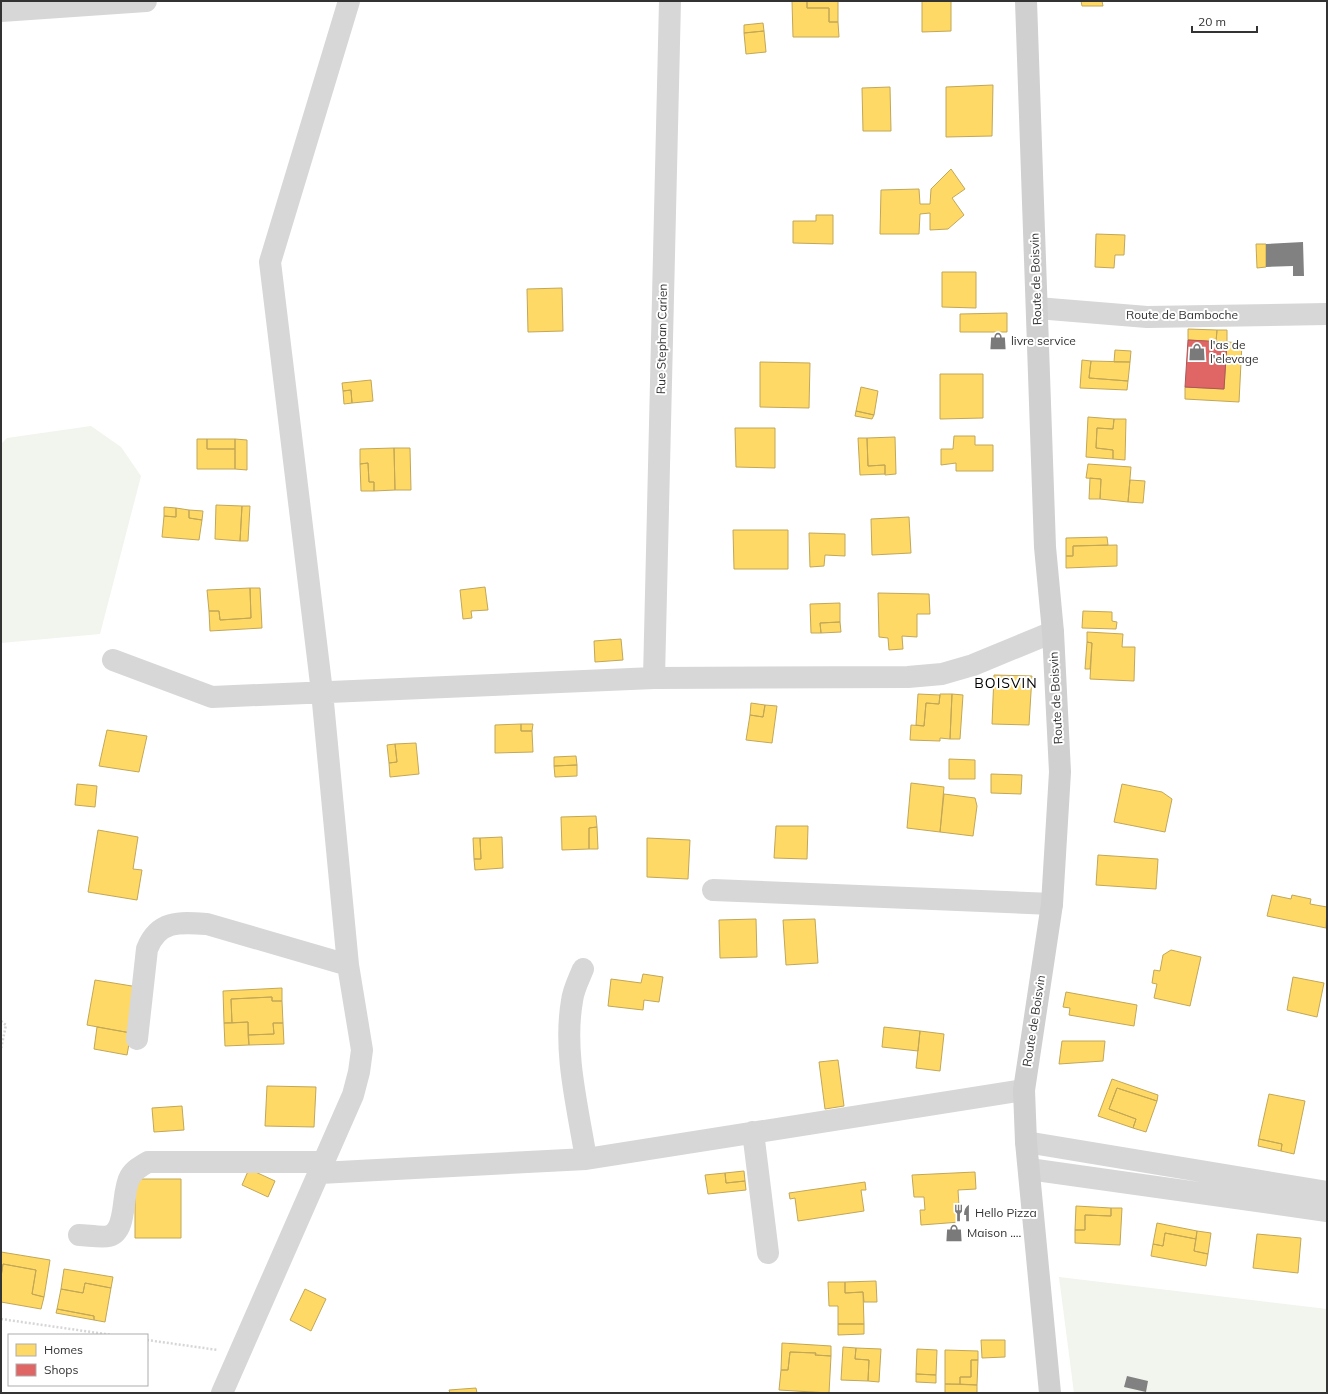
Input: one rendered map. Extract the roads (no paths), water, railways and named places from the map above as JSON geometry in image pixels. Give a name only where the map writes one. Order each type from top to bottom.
[{"type":"main road","name":"Route de Boisvin","points":[[1026,1],[1045,547],[1053,632],[1060,772],[1052,904],[1024,1090],[1026,1142],[1050,1393]]},
{"type":"street","points":[[1,11],[146,1]]},
{"type":"street","points":[[222,1393],[353,1096],[359,1072],[362,1050],[348,965],[322,692],[270,262],[349,1]]},
{"type":"street","name":"Rue Stephan Carien","points":[[654,678],[670,1]]},
{"type":"street","name":"Route de Bamboche","points":[[1037,308],[1147,317],[1327,314]]},
{"type":"street","points":[[113,660],[212,697],[654,678],[901,678],[942,674],[973,665],[1053,632]]},
{"type":"street","points":[[713,890],[1052,904]]},
{"type":"street","points":[[137,1038],[147,949],[151,939],[159,930],[174,924],[207,924],[348,965]]},
{"type":"street","points":[[583,969],[572,1000],[570,1055],[586,1159]]},
{"type":"street","points":[[79,1235],[109,1236],[116,1232],[120,1225],[126,1186],[130,1177],[139,1167],[148,1162],[322,1168],[586,1159],[1024,1090]]},
{"type":"street","points":[[753,1132],[768,1253]]},
{"type":"street","points":[[1026,1142],[1327,1192]]},
{"type":"street","points":[[1029,1169],[1327,1211]]},
{"type":"place","name":"livre service","points":[[998,341]]},
{"type":"place","name":"l'as de l'elevage","points":[[1197,352]]},
{"type":"place","name":"Hello Pizza","points":[[962,1213]]},
{"type":"place","name":"Maison ....","points":[[954,1233]]},
{"type":"district","name":"BOISVIN","points":[[1006,683]]}]
